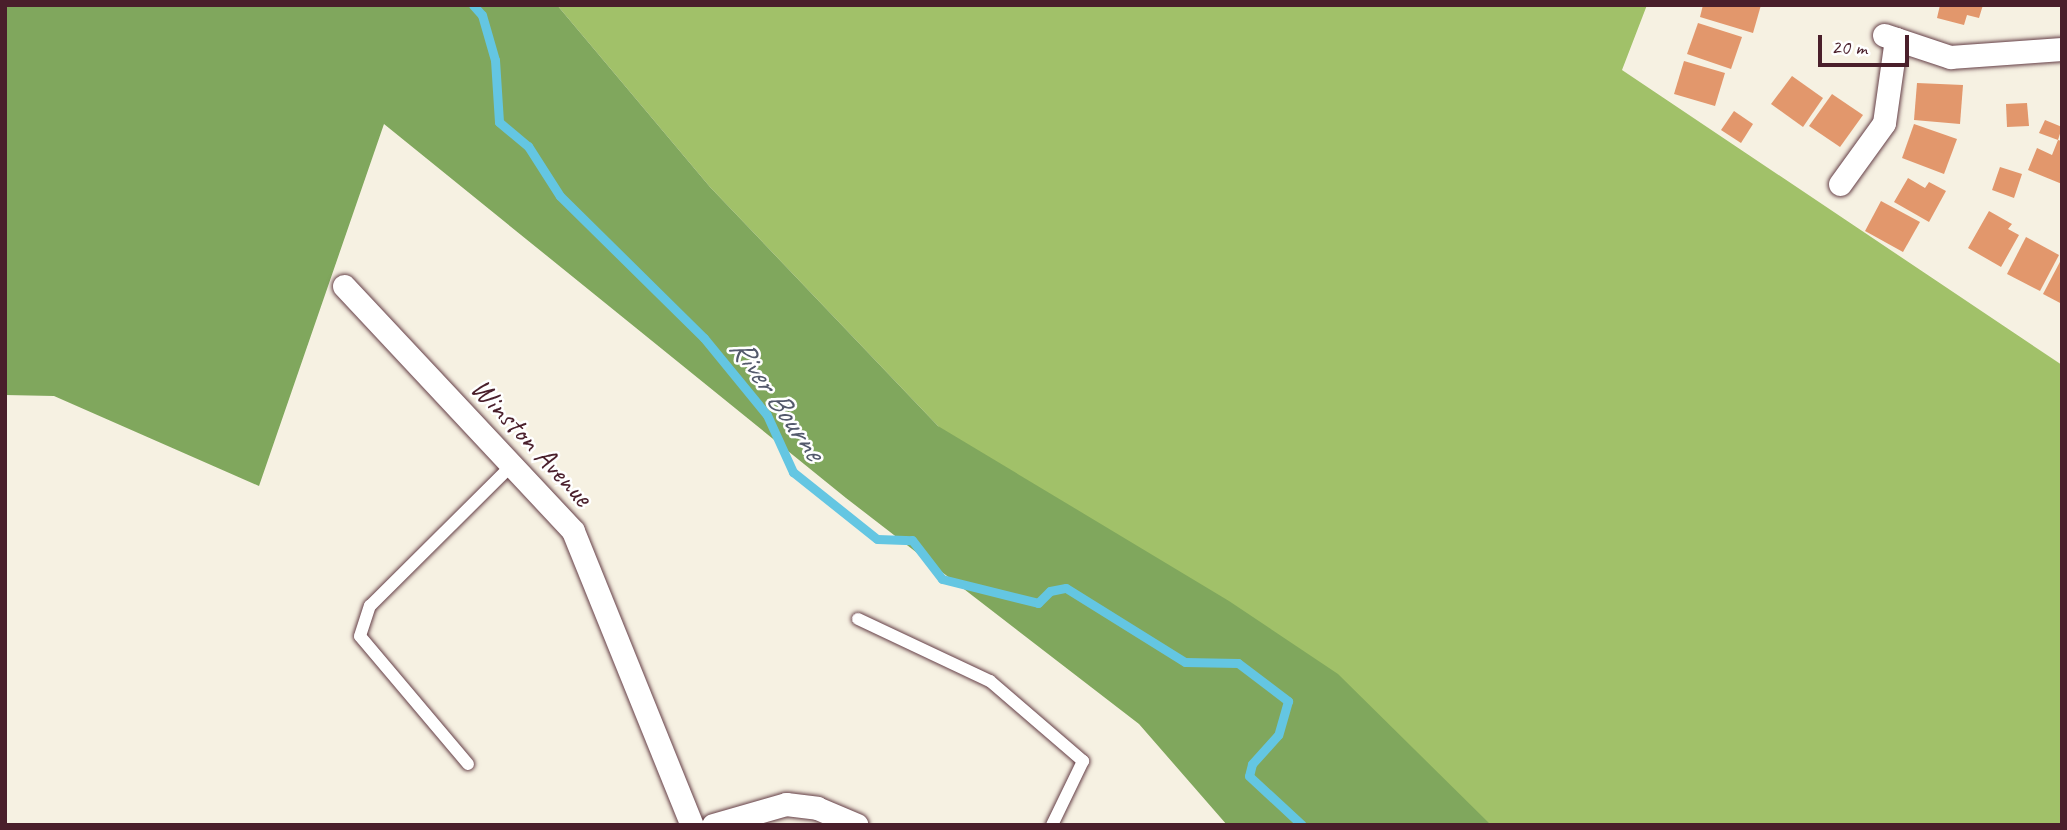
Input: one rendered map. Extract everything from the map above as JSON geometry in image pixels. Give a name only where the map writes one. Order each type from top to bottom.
[{"type":"street","points":[[1840,184],[1884,122],[1890,37],[1950,57],[2062,48]]},
{"type":"street","name":"Winston Avenue","points":[[344,286],[573,531],[692,825]]},
{"type":"street","points":[[713,825],[786,804],[817,808],[857,825]]},
{"type":"lane","points":[[468,764],[360,636],[370,606],[512,465]]},
{"type":"lane","points":[[858,620],[990,681],[1083,761],[1052,825]]},
{"type":"green space","points":[[5,5],[557,5],[710,187],[938,426],[1229,601],[1338,674],[1491,825],[1227,825],[1139,724],[846,498],[384,124],[259,486],[54,396],[5,395]]},
{"type":"green space","points":[[557,5],[1647,5],[1622,70],[2062,365],[2062,825],[1334,825],[938,426],[710,187]]},
{"type":"building","points":[[1703,5],[1761,5],[1753,33],[1700,17]]},
{"type":"building","points":[[1940,5],[1983,5],[1979,18],[1967,15],[1964,25],[1937,18]]},
{"type":"building","points":[[1698,23],[1742,37],[1731,69],[1687,54]]},
{"type":"building","points":[[1684,61],[1725,73],[1715,106],[1674,94]]},
{"type":"building","points":[[1792,76],[1823,98],[1803,127],[1771,104]]},
{"type":"building","points":[[1917,83],[1963,85],[1960,124],[1914,120]]},
{"type":"building","points":[[1832,94],[1863,115],[1840,147],[1809,126]]},
{"type":"building","points":[[2027,103],[2029,126],[2007,127],[2006,104]]},
{"type":"building","points":[[1734,111],[1753,124],[1741,143],[1721,130]]},
{"type":"building","points":[[2045,120],[2062,127],[2058,140],[2039,133]]},
{"type":"building","points":[[1914,124],[1957,139],[1944,174],[1902,158]]},
{"type":"building","points":[[2058,140],[2062,141],[2062,184],[2028,170],[2037,148],[2052,155]]},
{"type":"building","points":[[2000,167],[2022,174],[2014,198],[1992,190]]},
{"type":"building","points":[[1908,178],[1925,188],[1929,182],[1946,191],[1929,222],[1894,202]]},
{"type":"building","points":[[1881,201],[1920,222],[1903,252],[1865,231]]},
{"type":"building","points":[[1989,211],[2012,224],[2008,229],[2019,235],[2001,267],[1968,248]]},
{"type":"building","points":[[2026,237],[2059,255],[2040,291],[2007,274]]},
{"type":"building","points":[[2062,258],[2062,304],[2043,294]]},
{"type":"waterway","name":"River Bourne","points":[[473,5],[482,15],[495,60],[499,122],[528,146],[560,196],[704,338],[767,415],[793,472],[877,539],[912,540],[942,579],[1038,603],[1050,591],[1066,588],[1185,662],[1238,663],[1288,701],[1278,735],[1252,764],[1249,776],[1302,825]]}]
